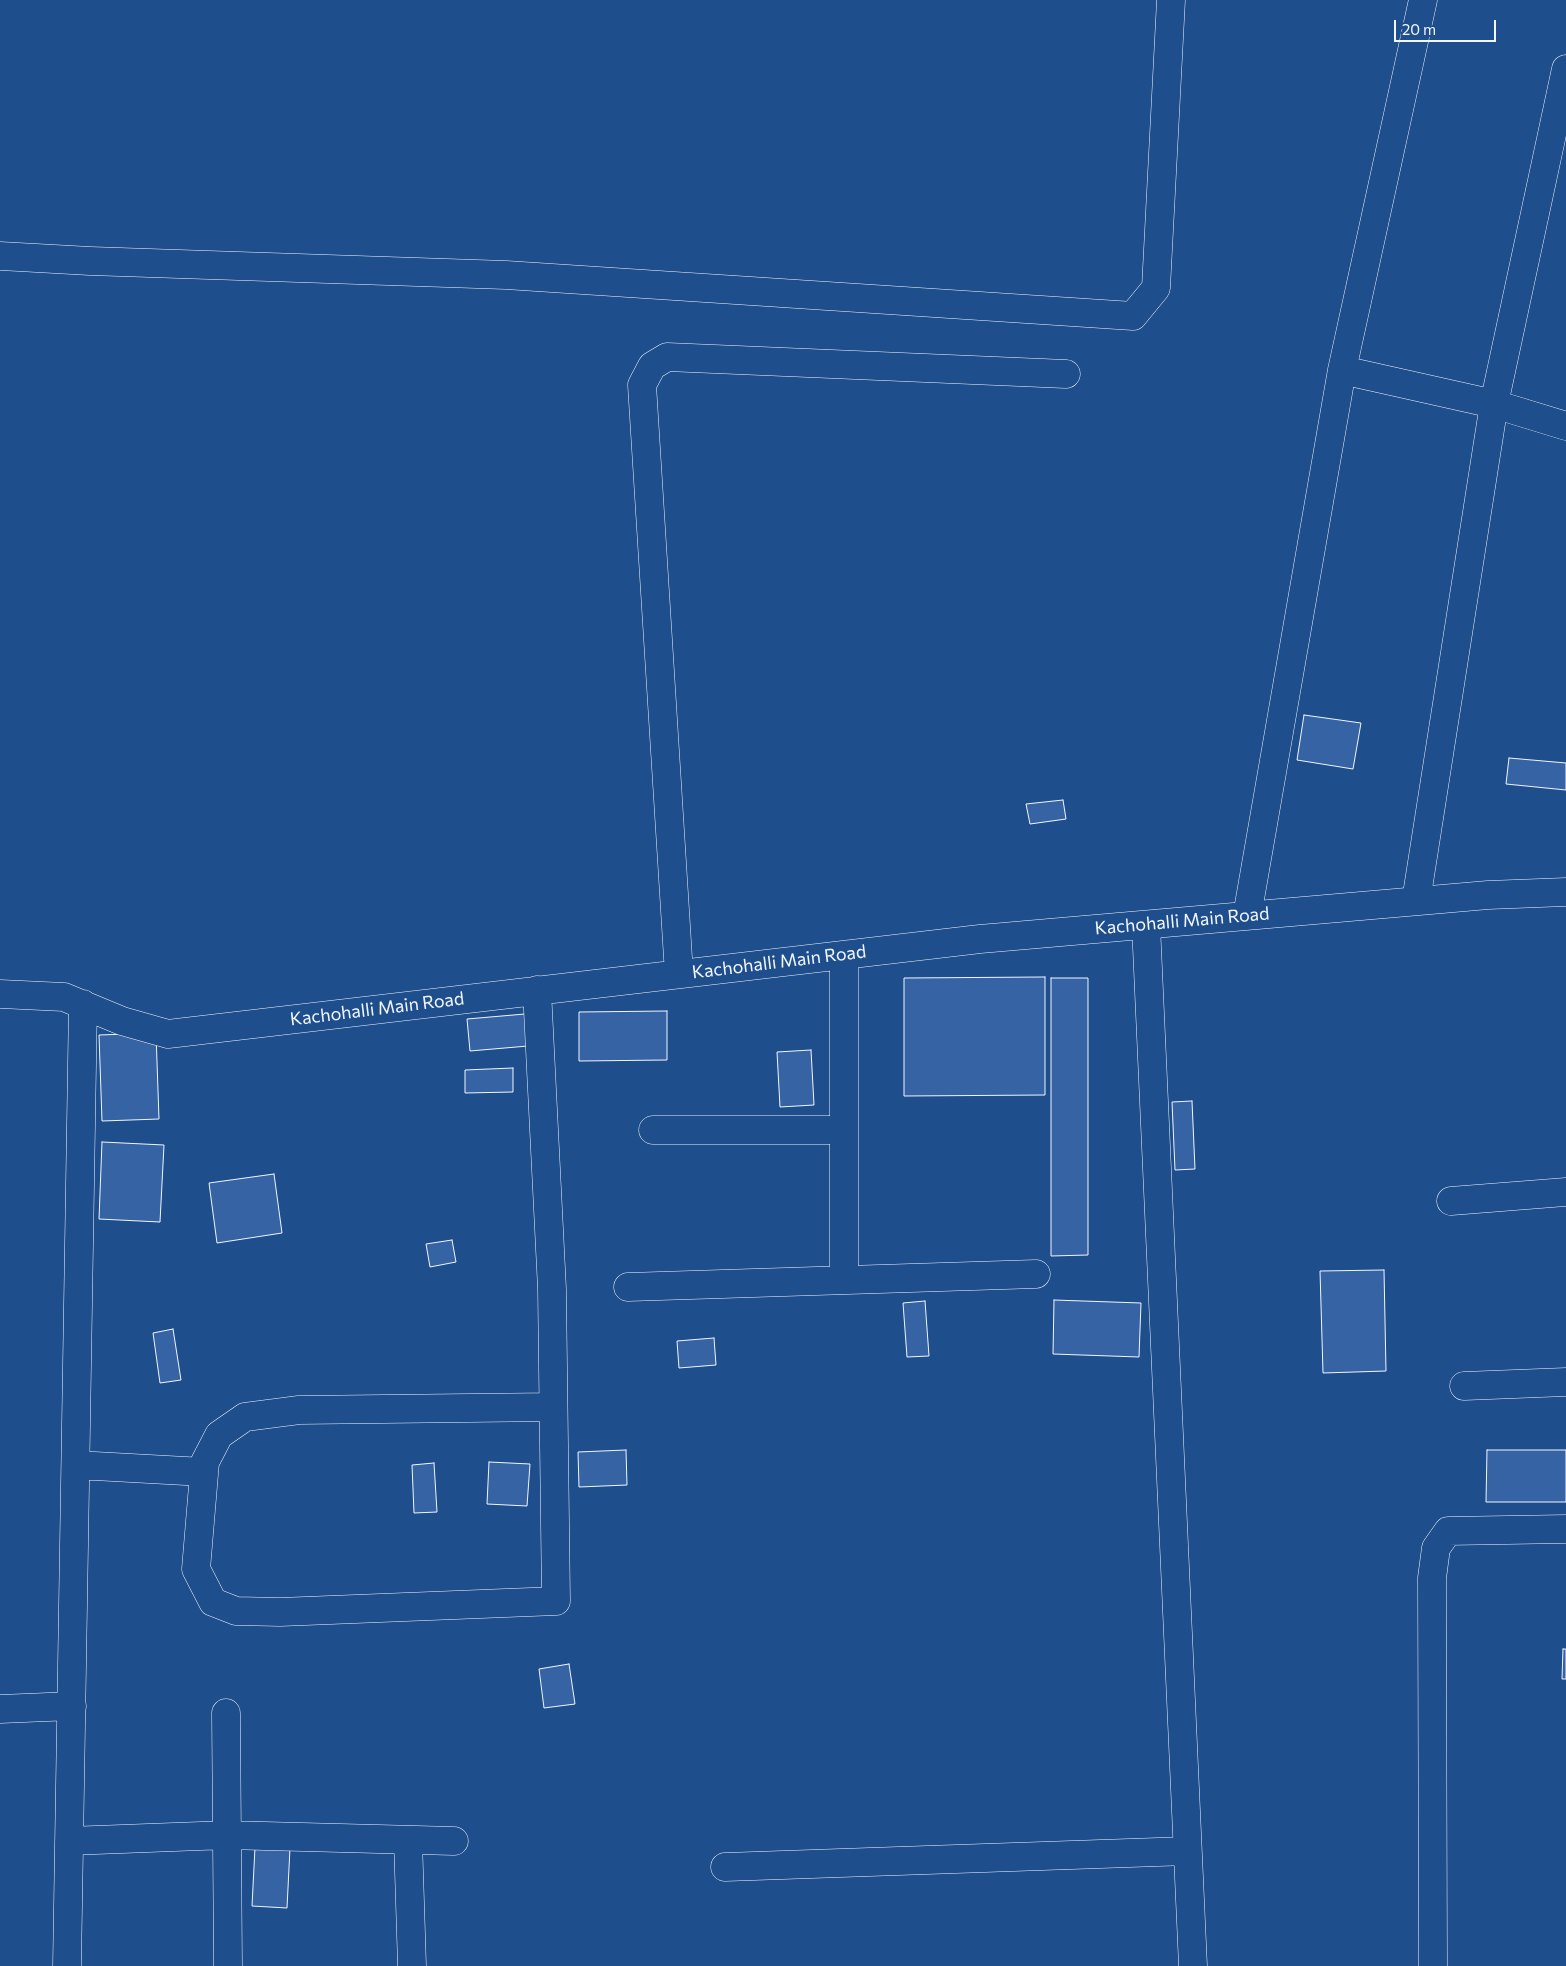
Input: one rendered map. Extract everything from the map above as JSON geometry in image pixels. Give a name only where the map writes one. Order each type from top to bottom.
[{"type":"street","points":[[0,256],[506,275],[1133,316],[1156,288],[1171,0]]},
{"type":"street","points":[[1247,916],[1342,370],[1423,0]]},
{"type":"street","points":[[1416,901],[1494,404],[1566,69]]},
{"type":"street","points":[[680,974],[642,385],[652,366],[667,357],[1066,374]]},
{"type":"street","points":[[1342,370],[1494,404],[1566,426]]},
{"type":"street","name":"Kachohalli Main Road","points":[[0,994],[64,997],[122,1020],[168,1034],[980,939],[1488,894],[1566,892]]},
{"type":"street","points":[[1146,925],[1193,1966]]},
{"type":"street","points":[[844,955],[844,1280]]},
{"type":"street","points":[[537,990],[552,1290],[556,1601],[280,1612],[236,1611],[213,1602],[196,1569],[205,1462],[219,1435],[245,1417],[299,1410],[553,1407]]},
{"type":"street","points":[[67,1966],[83,1004]]},
{"type":"street","points":[[653,1130],[844,1130]]},
{"type":"street","points":[[1451,1200],[1566,1192]]},
{"type":"street","points":[[628,1287],[1036,1274]]},
{"type":"street","points":[[1464,1386],[1566,1382]]},
{"type":"street","points":[[76,1465],[204,1472]]},
{"type":"street","points":[[1433,1966],[1432,1578],[1436,1548],[1448,1531],[1566,1529]]},
{"type":"street","points":[[0,1709],[72,1706]]},
{"type":"street","points":[[226,1713],[228,1966]]},
{"type":"street","points":[[69,1841],[227,1835],[454,1841]]},
{"type":"street","points":[[408,1840],[412,1966]]},
{"type":"street","points":[[725,1867],[1187,1851]]},
{"type":"building","points":[[1304,715],[1361,723],[1353,769],[1297,760]]},
{"type":"building","points":[[1509,758],[1566,763],[1566,790],[1506,784]]},
{"type":"building","points":[[1063,800],[1066,819],[1030,824],[1026,804]]},
{"type":"building","points":[[1045,977],[1045,1095],[904,1096],[904,978]]},
{"type":"building","points":[[1051,978],[1088,978],[1088,1255],[1051,1256]]},
{"type":"building","points":[[667,1011],[667,1060],[579,1061],[579,1012]]},
{"type":"building","points":[[525,1014],[528,1046],[470,1051],[467,1019]]},
{"type":"building","points":[[156,1033],[159,1119],[102,1121],[99,1035]]},
{"type":"building","points":[[811,1050],[814,1105],[780,1107],[777,1052]]},
{"type":"building","points":[[513,1068],[513,1092],[465,1093],[465,1070]]},
{"type":"building","points":[[1192,1101],[1195,1169],[1175,1170],[1172,1102]]},
{"type":"building","points":[[102,1142],[164,1145],[160,1222],[99,1219]]},
{"type":"building","points":[[274,1174],[282,1233],[217,1243],[209,1183]]},
{"type":"building","points":[[452,1240],[456,1262],[430,1267],[426,1244]]},
{"type":"building","points":[[1384,1270],[1386,1371],[1323,1373],[1320,1271]]},
{"type":"building","points":[[1054,1300],[1141,1303],[1139,1357],[1053,1354]]},
{"type":"building","points":[[925,1301],[929,1356],[907,1357],[903,1303]]},
{"type":"building","points":[[173,1329],[181,1380],[160,1383],[153,1333]]},
{"type":"building","points":[[714,1338],[716,1365],[679,1368],[677,1341]]},
{"type":"building","points":[[626,1450],[627,1485],[579,1487],[578,1452]]},
{"type":"building","points":[[1487,1450],[1566,1450],[1566,1502],[1486,1502]]},
{"type":"building","points":[[489,1462],[530,1464],[527,1506],[487,1504]]},
{"type":"building","points":[[434,1463],[437,1512],[414,1513],[412,1465]]},
{"type":"building","points":[[1563,1649],[1566,1649],[1566,1679],[1562,1679]]},
{"type":"building","points":[[569,1664],[575,1704],[544,1708],[539,1669]]},
{"type":"building","points":[[255,1847],[290,1848],[287,1908],[252,1906]]}]
